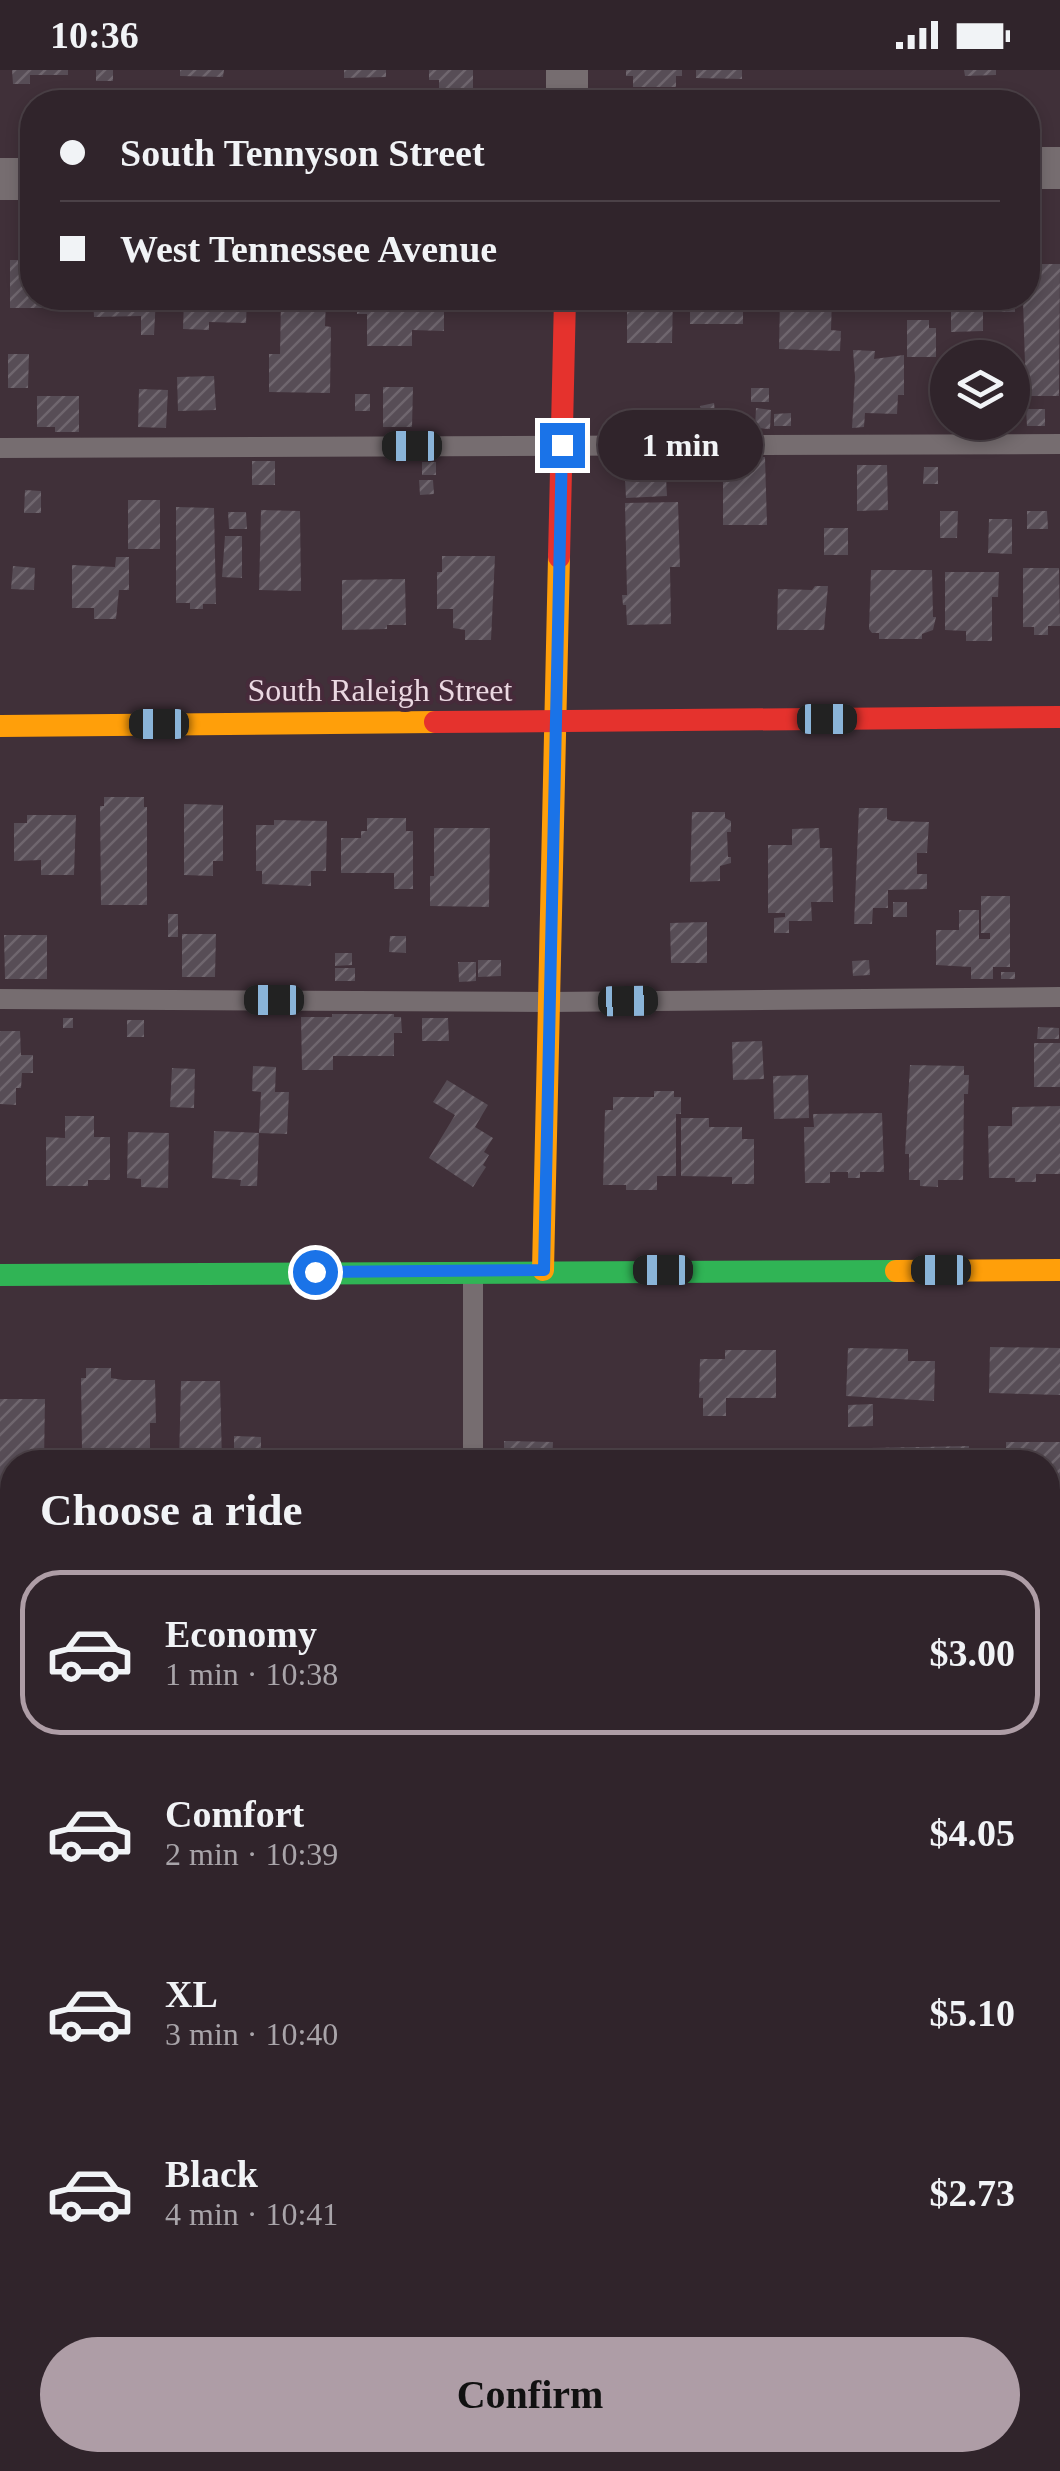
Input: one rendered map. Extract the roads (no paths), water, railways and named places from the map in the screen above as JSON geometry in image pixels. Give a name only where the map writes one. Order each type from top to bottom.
[{"type":"street","points":[[544,1270],[565,310]]},
{"type":"street","name":"South Raleigh Street","points":[[0,726],[1060,717]]},
{"type":"street","points":[[0,1274],[1060,1270]]},
{"type":"lane","points":[[0,448],[1060,444]]},
{"type":"lane","points":[[0,999],[549,1002],[1060,998]]},
{"type":"lane","points":[[473,1271],[473,1450]]}]
